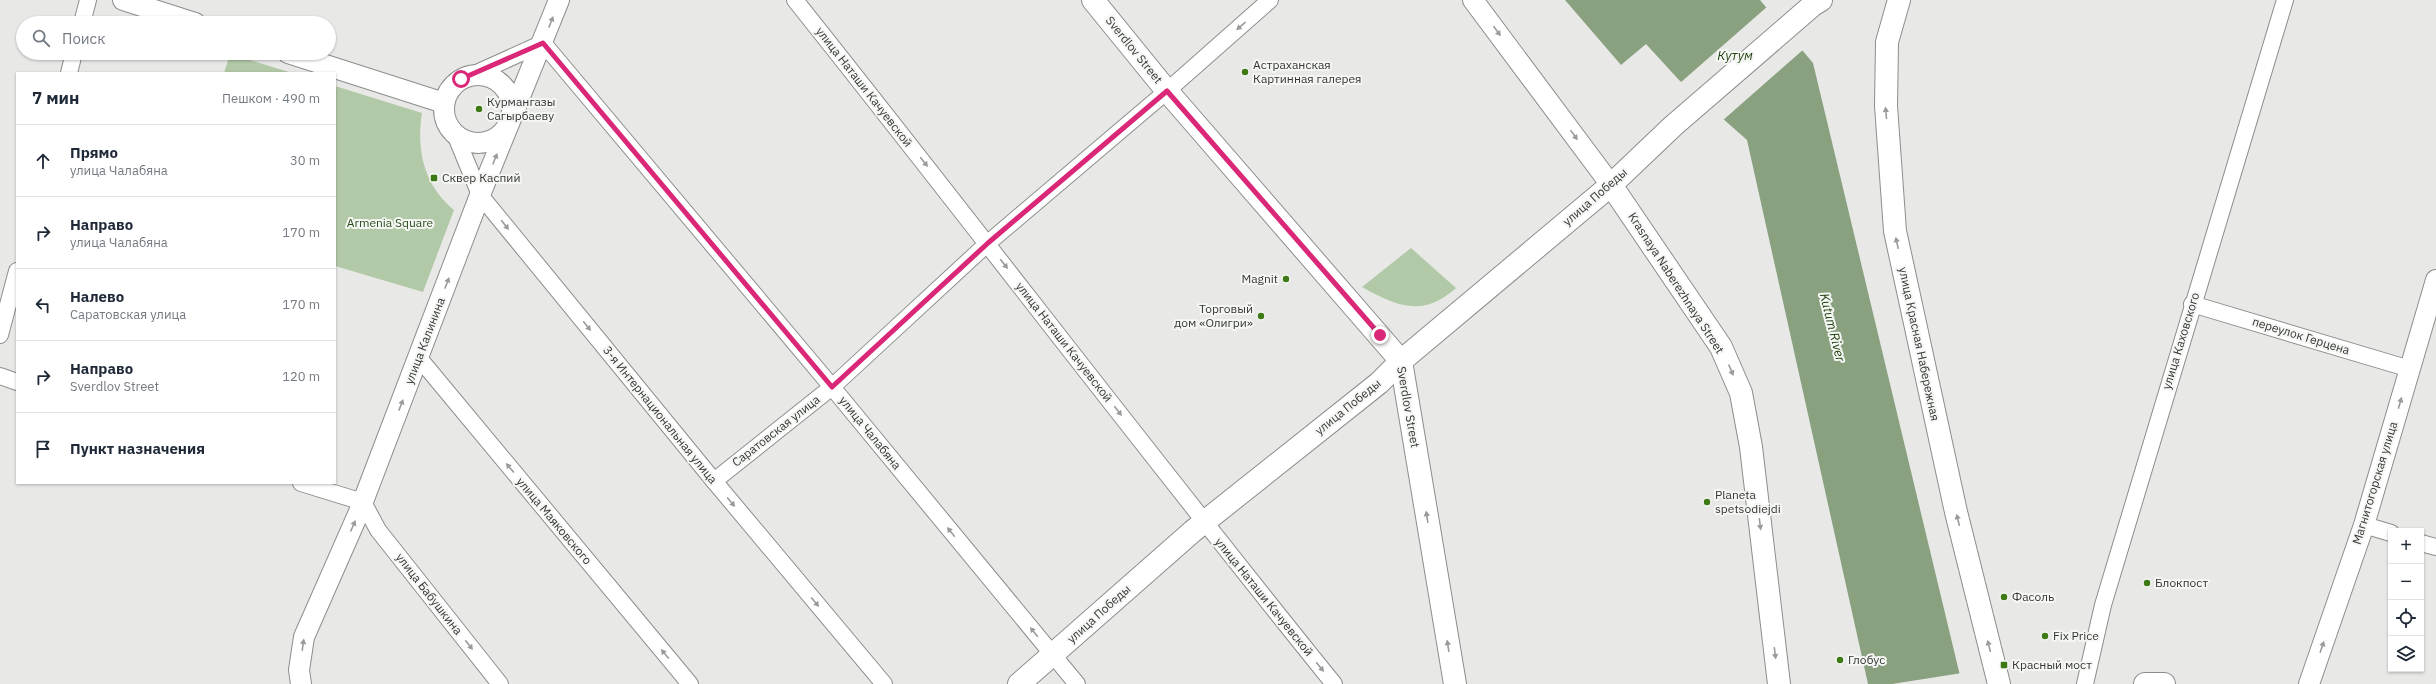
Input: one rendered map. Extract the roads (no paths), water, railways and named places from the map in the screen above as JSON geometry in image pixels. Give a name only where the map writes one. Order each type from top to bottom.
[{"type":"main road","name":"Sverdlov Street","points":[[1093,0],[1167,91],[1401,362],[1455,684]]},
{"type":"main road","name":"улица Красная Набережная","points":[[1899,0],[1887,42],[1886,106],[1895,231],[1956,512],[1999,684]]},
{"type":"main road","name":"улица Победы","points":[[1019,684],[1053,656],[1203,522],[1379,383],[1401,362],[1611,184],[1673,126],[1817,2]]},
{"type":"main road","name":"Krasnaya Naberezhnaya Street","points":[[1611,184],[1721,347],[1741,393],[1751,448],[1779,684]]},
{"type":"main road","points":[[2145,684],[2164,684]]},
{"type":"street","points":[[84,16],[88,0]]},
{"type":"street","points":[[123,0],[173,16]]},
{"type":"street","name":"улица Калинина","points":[[301,684],[299,670],[304,637],[363,502],[480,195],[543,43],[559,0]]},
{"type":"street","name":"улица Наташи Качуевской","points":[[795,0],[988,243],[1203,522],[1334,684]]},
{"type":"street","name":"Саратовская улица","points":[[714,481],[832,387],[988,243],[1167,91],[1270,0]]},
{"type":"street","name":"Krasnaya Naberezhnaya Street","points":[[1473,0],[1611,184]]},
{"type":"street","name":"улица Каховского","points":[[2085,684],[2103,605],[2192,304],[2285,0]]},
{"type":"street","points":[[470,76],[483,75],[494,79],[504,87],[512,103],[510,122],[504,131],[496,138],[486,142],[464,140],[455,134],[446,120],[444,103],[453,85],[470,76],[543,43]]},
{"type":"street","name":"улица Чалабяна","points":[[543,43],[832,387],[1076,684]]},
{"type":"street","points":[[69,72],[72,60]]},
{"type":"street","points":[[310,60],[444,103]]},
{"type":"street","name":"3-я Интернациональная улица","points":[[455,134],[480,195],[714,481],[884,684]]},
{"type":"street","points":[[0,335],[16,275]]},
{"type":"street","name":"Магнитогорская улица","points":[[2309,684],[2364,525],[2436,280]]},
{"type":"street","name":"переулок Герцена","points":[[2192,304],[2410,369]]},
{"type":"street","name":"улица Маяковского","points":[[419,358],[690,684]]},
{"type":"street","points":[[0,376],[16,382]]},
{"type":"street","points":[[304,484],[363,502]]},
{"type":"street","name":"улица Бабушкина","points":[[363,502],[378,530],[500,684]]},
{"type":"street","points":[[2364,525],[2388,532]]},
{"type":"street","points":[[2424,543],[2436,547]]},
{"type":"water","name":"Кутум","points":[[1565,0],[1760,0],[1813,63],[1962,684],[1868,684],[1747,140],[1679,80],[1646,44],[1621,65]]},
{"type":"place","name":"Астраханская Картинная галерея","points":[[1245,72]]},
{"type":"place","name":"Курмангазы Сагырбаеву","points":[[479,109]]},
{"type":"place","name":"Сквер Каспий","points":[[434,178]]},
{"type":"place","name":"Magnit","points":[[1286,279]]},
{"type":"place","name":"Торговый дом «Олигри»","points":[[1261,316]]},
{"type":"place","name":"Planeta spetsodiejdi","points":[[1707,502]]},
{"type":"place","name":"Блокпост","points":[[2147,583]]},
{"type":"place","name":"Фасоль","points":[[2004,597]]},
{"type":"place","name":"Fix Price","points":[[2045,636]]},
{"type":"place","name":"Глобус","points":[[1840,660]]},
{"type":"place","name":"Красный мост","points":[[2004,665]]},
{"type":"park label","name":"Armenia Square","points":[[390,223]]},
{"type":"water label","name":"Kutum River","points":[[1833,327]]}]
